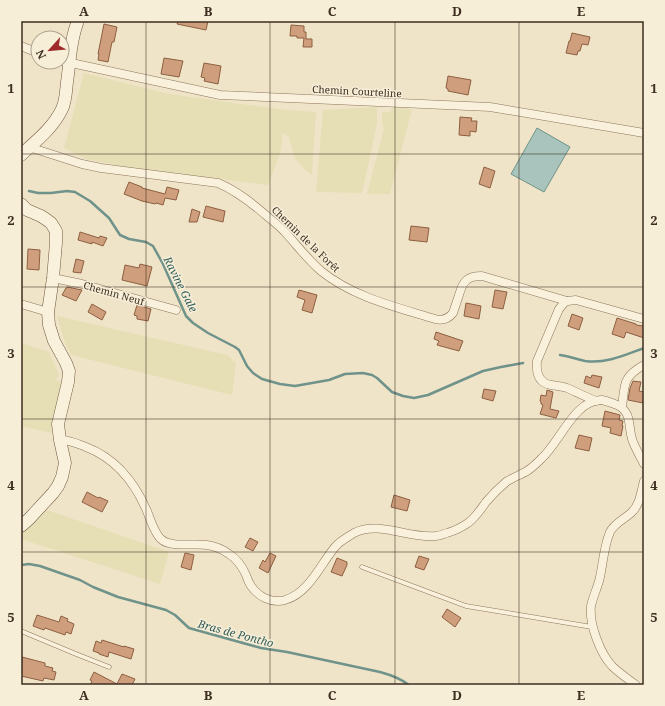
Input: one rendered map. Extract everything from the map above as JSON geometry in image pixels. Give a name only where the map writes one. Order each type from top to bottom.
[{"type":"main road","points":[[70,47],[78,21]]},
{"type":"main road","points":[[21,155],[53,124],[62,108],[66,92],[66,70]]},
{"type":"main road","points":[[21,204],[27,210],[41,216],[51,223],[56,231],[53,278],[48,312],[49,325],[54,341],[69,371],[68,382],[58,424],[65,463],[62,477],[53,493],[21,526]]},
{"type":"street","name":"Chemin Courteline","points":[[70,63],[220,95],[490,107],[644,133]]},
{"type":"street","name":"Chemin de la Forêt","points":[[32,145],[35,149],[92,166],[218,183],[239,193],[272,220],[307,257],[335,281],[365,297],[435,320],[450,317],[453,313],[465,281],[475,276],[482,276],[567,301]]},
{"type":"street","name":"Chemin Neuf","points":[[53,278],[82,284],[176,310]]},
{"type":"street","points":[[596,401],[565,388],[549,385],[544,382],[537,372],[537,361],[558,311],[567,301],[576,300],[644,319]]},
{"type":"street","points":[[21,304],[48,312]]},
{"type":"street","points":[[622,407],[626,380],[635,370],[644,365]]},
{"type":"street","points":[[60,440],[65,439],[91,449],[119,468],[133,484],[143,502],[157,535],[161,540],[172,544],[205,545],[224,551],[237,561],[243,568],[250,585],[259,595],[267,600],[277,602],[293,597],[304,589],[336,546],[356,532],[379,528],[419,536],[437,536],[454,531],[469,523],[488,500],[506,482],[529,470],[544,457],[557,441],[577,411],[596,401],[608,401],[622,407],[626,411],[632,439],[644,464]]},
{"type":"street","points":[[636,685],[612,665],[601,650],[592,627],[591,606],[594,593],[600,579],[610,532],[616,524],[632,512],[639,503],[644,481]]},
{"type":"lane","points":[[362,567],[466,606],[592,627]]},
{"type":"lane","points":[[21,631],[108,667]]},
{"type":"shaded area","points":[[84,73],[169,94],[286,110],[316,112],[312,175],[301,166],[294,157],[289,137],[283,133],[280,154],[268,185],[146,171],[86,159],[64,148]]},
{"type":"shaded area","points":[[377,107],[377,124],[362,193],[316,192],[323,110]]},
{"type":"shaded area","points":[[394,107],[412,109],[390,194],[367,194],[384,129],[382,123],[382,112],[390,112]]},
{"type":"shaded area","points":[[57,316],[227,355],[236,363],[232,395],[71,355],[65,343]]},
{"type":"shaded area","points":[[21,343],[49,352],[59,375],[55,380],[61,382],[51,433],[21,426]]},
{"type":"shaded area","points":[[47,510],[169,552],[160,584],[21,539],[21,535]]},
{"type":"water","points":[[537,128],[570,147],[544,192],[511,174]]},
{"type":"building","points":[[178,21],[208,21],[206,30],[177,24]]},
{"type":"building","points":[[104,24],[117,27],[108,62],[98,60]]},
{"type":"building","points":[[291,25],[304,26],[306,39],[312,39],[312,47],[303,47],[304,38],[290,36]]},
{"type":"building","points":[[572,33],[590,37],[588,45],[582,44],[577,55],[566,53]]},
{"type":"building","points":[[164,58],[183,61],[179,77],[161,74]]},
{"type":"building","points":[[204,63],[221,66],[218,84],[204,81],[205,78],[201,77]]},
{"type":"building","points":[[448,76],[471,80],[468,95],[448,91],[446,88]]},
{"type":"building","points":[[460,117],[472,118],[471,121],[477,121],[476,132],[470,131],[470,136],[459,135]]},
{"type":"building","points":[[484,167],[495,171],[490,188],[479,184]]},
{"type":"building","points":[[129,182],[142,188],[165,194],[167,187],[179,190],[176,200],[165,198],[163,205],[155,204],[124,194]]},
{"type":"building","points":[[206,206],[225,211],[223,222],[203,217]]},
{"type":"building","points":[[192,209],[200,212],[197,222],[189,222]]},
{"type":"building","points":[[411,226],[429,228],[427,242],[409,240]]},
{"type":"building","points":[[80,232],[99,238],[100,236],[107,238],[103,246],[92,242],[92,244],[78,240]]},
{"type":"building","points":[[28,249],[40,250],[39,270],[27,269]]},
{"type":"building","points":[[76,259],[84,261],[81,273],[73,272]]},
{"type":"building","points":[[140,264],[152,267],[147,286],[122,280],[125,265],[139,268]]},
{"type":"building","points":[[67,287],[82,290],[76,301],[62,295]]},
{"type":"building","points":[[299,290],[317,295],[312,313],[302,310],[305,300],[297,297]]},
{"type":"building","points":[[495,290],[507,292],[503,309],[492,307]]},
{"type":"building","points":[[466,303],[481,306],[479,319],[464,316]]},
{"type":"building","points":[[92,304],[106,312],[102,320],[88,312]]},
{"type":"building","points":[[137,305],[151,309],[148,321],[137,319],[137,316],[134,315]]},
{"type":"building","points":[[572,314],[583,318],[579,330],[568,326]]},
{"type":"building","points":[[617,318],[636,325],[644,326],[644,338],[626,332],[624,338],[612,334]]},
{"type":"building","points":[[436,332],[463,341],[459,351],[437,345],[439,341],[434,339]]},
{"type":"building","points":[[592,375],[602,377],[599,388],[584,383],[586,376],[591,378]]},
{"type":"building","points":[[633,381],[641,382],[639,391],[644,392],[643,403],[628,400]]},
{"type":"building","points":[[484,389],[496,391],[493,401],[482,398]]},
{"type":"building","points":[[547,390],[553,392],[550,409],[559,411],[556,418],[540,414],[543,405],[540,401],[541,395],[546,396]]},
{"type":"building","points":[[605,411],[620,415],[619,420],[623,421],[621,436],[610,433],[611,428],[602,426]]},
{"type":"building","points":[[579,435],[592,438],[589,451],[575,448]]},
{"type":"building","points":[[87,492],[108,501],[102,512],[82,502]]},
{"type":"building","points":[[394,495],[410,500],[407,511],[391,507]]},
{"type":"building","points":[[250,538],[258,542],[253,551],[245,547]]},
{"type":"building","points":[[185,553],[194,555],[191,570],[181,567]]},
{"type":"building","points":[[270,553],[276,556],[268,573],[259,568],[263,560],[265,562]]},
{"type":"building","points":[[419,556],[429,559],[424,570],[415,567]]},
{"type":"building","points":[[337,558],[347,562],[342,576],[331,572]]},
{"type":"building","points":[[447,609],[461,618],[455,627],[442,617]]},
{"type":"building","points":[[37,615],[59,622],[61,616],[68,619],[67,621],[74,624],[71,634],[66,632],[65,635],[45,628],[44,630],[33,626]]},
{"type":"building","points":[[102,640],[134,649],[131,659],[109,652],[108,657],[93,651],[96,641],[101,643]]},
{"type":"building","points":[[22,657],[45,663],[45,666],[53,668],[52,671],[56,672],[54,680],[44,678],[43,681],[21,676]]},
{"type":"building","points":[[94,672],[117,684],[122,674],[135,679],[132,685],[90,685],[92,681],[90,680]]},
{"type":"waterway","name":"Ravine Gale","points":[[29,191],[38,193],[67,191],[75,192],[90,201],[109,218],[120,235],[129,239],[146,242],[153,246],[163,264],[186,316],[193,323],[208,333],[239,350],[247,366],[253,373],[262,379],[295,386],[329,380],[345,374],[363,373],[377,378],[392,392],[414,398],[428,395],[483,371],[523,363]]},
{"type":"waterway","name":"Ravine Gale","points":[[560,355],[593,362],[623,356],[644,348]]},
{"type":"waterway","name":"Bras de Pontho","points":[[21,565],[29,564],[40,566],[80,580],[118,597],[166,610],[175,615],[189,628],[261,648],[287,652],[380,672],[402,680],[409,685]]}]
